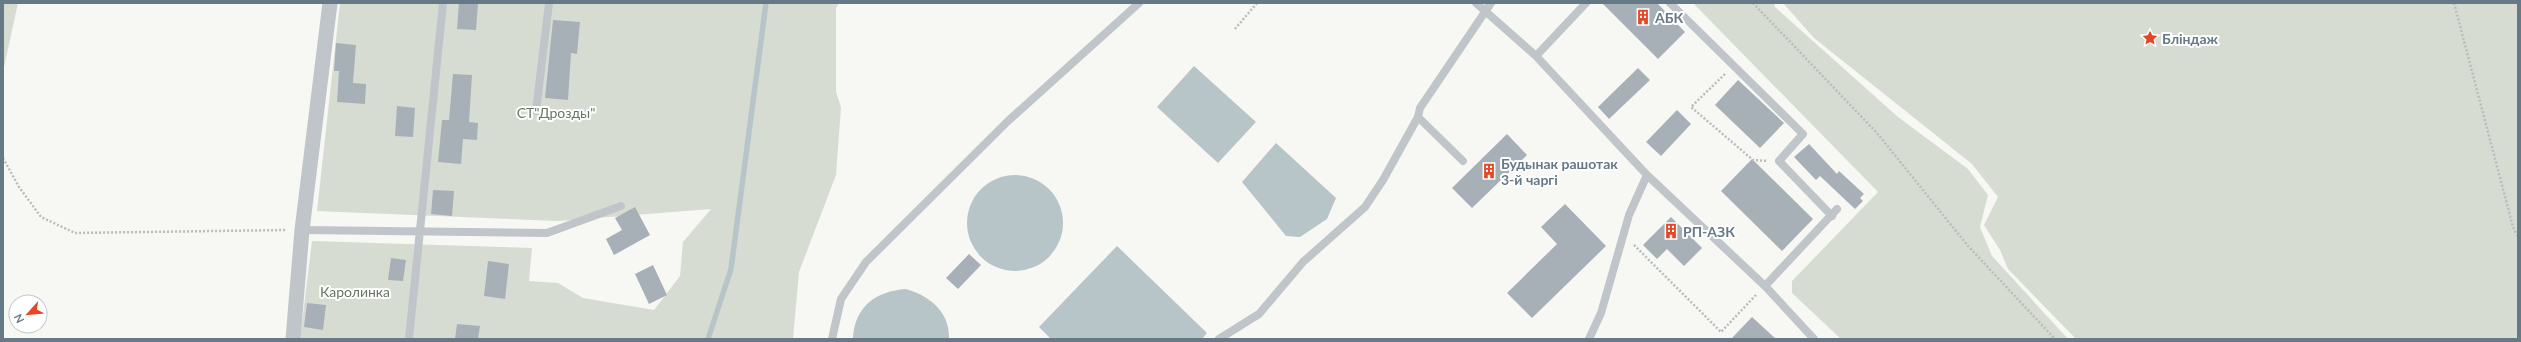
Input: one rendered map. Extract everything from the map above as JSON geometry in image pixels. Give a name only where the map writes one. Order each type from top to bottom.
[{"type":"street","points":[[293,339],[302,230],[330,3]]},
{"type":"lane","points":[[409,339],[421,233],[443,3]]},
{"type":"lane","points":[[536,111],[549,3]]},
{"type":"lane","points":[[832,339],[841,299],[866,262],[1008,121],[1139,3]]},
{"type":"lane","points":[[1476,3],[1536,56],[1647,175],[1765,286],[1814,339]]},
{"type":"lane","points":[[1219,339],[1258,314],[1303,262],[1365,207],[1383,180],[1418,117],[1420,108],[1491,3]]},
{"type":"lane","points":[[1536,56],[1586,3]]},
{"type":"lane","points":[[1670,3],[1803,134],[1779,161],[1832,216]]},
{"type":"lane","points":[[1418,117],[1463,160]]},
{"type":"lane","points":[[1589,339],[1601,313],[1629,214],[1647,175]]},
{"type":"lane","points":[[302,230],[421,233],[547,233],[621,206]]},
{"type":"lane","points":[[1765,286],[1837,209]]},
{"type":"path","points":[[1235,28],[1258,3]]},
{"type":"path","points":[[1753,3],[1877,133],[1968,246],[2055,339]]},
{"type":"path","points":[[2454,3],[2512,227],[2518,237]]},
{"type":"path","points":[[1734,66],[1692,107],[1753,160],[1779,161]]},
{"type":"path","points":[[3,158],[19,187],[41,217],[75,233],[302,230]]},
{"type":"path","points":[[1624,234],[1721,332],[1765,286]]},
{"type":"green space","points":[[3,3],[18,3],[3,72]]},
{"type":"green space","points":[[340,3],[839,3],[836,8],[836,92],[841,107],[836,175],[799,272],[793,339],[300,339],[312,241],[532,248],[529,281],[558,283],[583,298],[654,310],[680,276],[683,242],[711,209],[558,221],[317,211]]},
{"type":"green space","points":[[1693,3],[1774,3],[1775,7],[1898,117],[1968,169],[1988,195],[1980,227],[1992,256],[2068,339],[1841,339],[1792,293],[1792,281],[1878,192]]},
{"type":"green space","points":[[1783,3],[2518,3],[2518,339],[2076,339],[2008,269],[2000,250],[1984,225],[1998,197],[1972,164],[1814,38]]},
{"type":"shaded area","points":[[1194,66],[1256,122],[1218,163],[1157,107]]},
{"type":"shaded area","points":[[1276,143],[1336,198],[1327,219],[1300,237],[1286,236],[1242,182]]},
{"type":"shaded area","points":[[1015,175],[1033,179],[1042,183],[1049,189],[1055,196],[1059,205],[1063,223],[1059,241],[1055,250],[1049,257],[1042,263],[1033,267],[1015,271],[997,267],[988,263],[981,257],[975,250],[971,241],[967,223],[971,205],[975,196],[981,189],[988,183],[997,179]]},
{"type":"shaded area","points":[[1117,246],[1207,333],[1202,339],[1051,339],[1039,327]]},
{"type":"shaded area","points":[[906,289],[923,296],[937,306],[946,321],[949,339],[853,339],[857,318],[869,303],[876,297],[885,293]]},
{"type":"building","points":[[459,3],[478,3],[476,30],[457,29]]},
{"type":"building","name":"АБК","points":[[1602,3],[1657,3],[1685,32],[1658,59]]},
{"type":"building","points":[[553,20],[580,22],[577,54],[571,53],[568,100],[545,98]]},
{"type":"building","points":[[336,43],[356,45],[353,83],[366,84],[365,104],[337,102],[339,71],[334,71]]},
{"type":"building","points":[[1638,68],[1650,80],[1609,119],[1598,107]]},
{"type":"building","points":[[453,74],[472,75],[469,122],[478,123],[477,140],[463,139],[461,164],[438,162],[442,120],[449,120]]},
{"type":"building","points":[[1738,80],[1784,123],[1760,148],[1715,105]]},
{"type":"building","points":[[397,106],[415,108],[413,137],[395,136]]},
{"type":"building","points":[[1677,110],[1691,124],[1661,156],[1646,142]]},
{"type":"building","name":"Будынак рашотак 3-й чаргі","points":[[1507,134],[1527,155],[1472,208],[1452,188]]},
{"type":"building","points":[[1809,144],[1837,174],[1839,171],[1864,194],[1860,198],[1863,201],[1855,209],[1820,176],[1816,180],[1794,157]]},
{"type":"building","points":[[1752,159],[1813,219],[1782,251],[1721,191]]},
{"type":"building","points":[[433,190],[454,191],[452,216],[431,214]]},
{"type":"building","points":[[1565,204],[1606,246],[1532,318],[1507,293],[1557,244],[1541,227]]},
{"type":"building","points":[[635,207],[650,235],[614,255],[606,239],[622,230],[615,218]]},
{"type":"building","name":"РП-АЗК","points":[[1671,217],[1702,248],[1684,266],[1667,249],[1657,259],[1643,245]]},
{"type":"building","points":[[969,254],[981,265],[958,289],[946,278]]},
{"type":"building","points":[[391,258],[406,260],[403,281],[388,280]]},
{"type":"building","points":[[488,261],[509,264],[505,299],[484,296]]},
{"type":"building","points":[[653,265],[667,295],[649,304],[635,274]]},
{"type":"building","points":[[307,303],[326,305],[323,330],[304,327]]},
{"type":"building","points":[[1752,317],[1776,339],[1731,339]]},
{"type":"building","points":[[457,324],[480,326],[478,339],[455,339]]},
{"type":"waterway","points":[[708,339],[731,269],[766,3]]},
{"type":"place","name":"АБК","points":[[1643,17]]},
{"type":"place","name":"Бліндаж","points":[[2150,38]]},
{"type":"place","name":"Будынак рашотак 3-й чаргі","points":[[1489,171]]},
{"type":"place","name":"РП-АЗК","points":[[1671,231]]},
{"type":"park label","name":"СТ\"Дрозды\"","points":[[556,112]]},
{"type":"park label","name":"Каролинка","points":[[355,291]]}]
